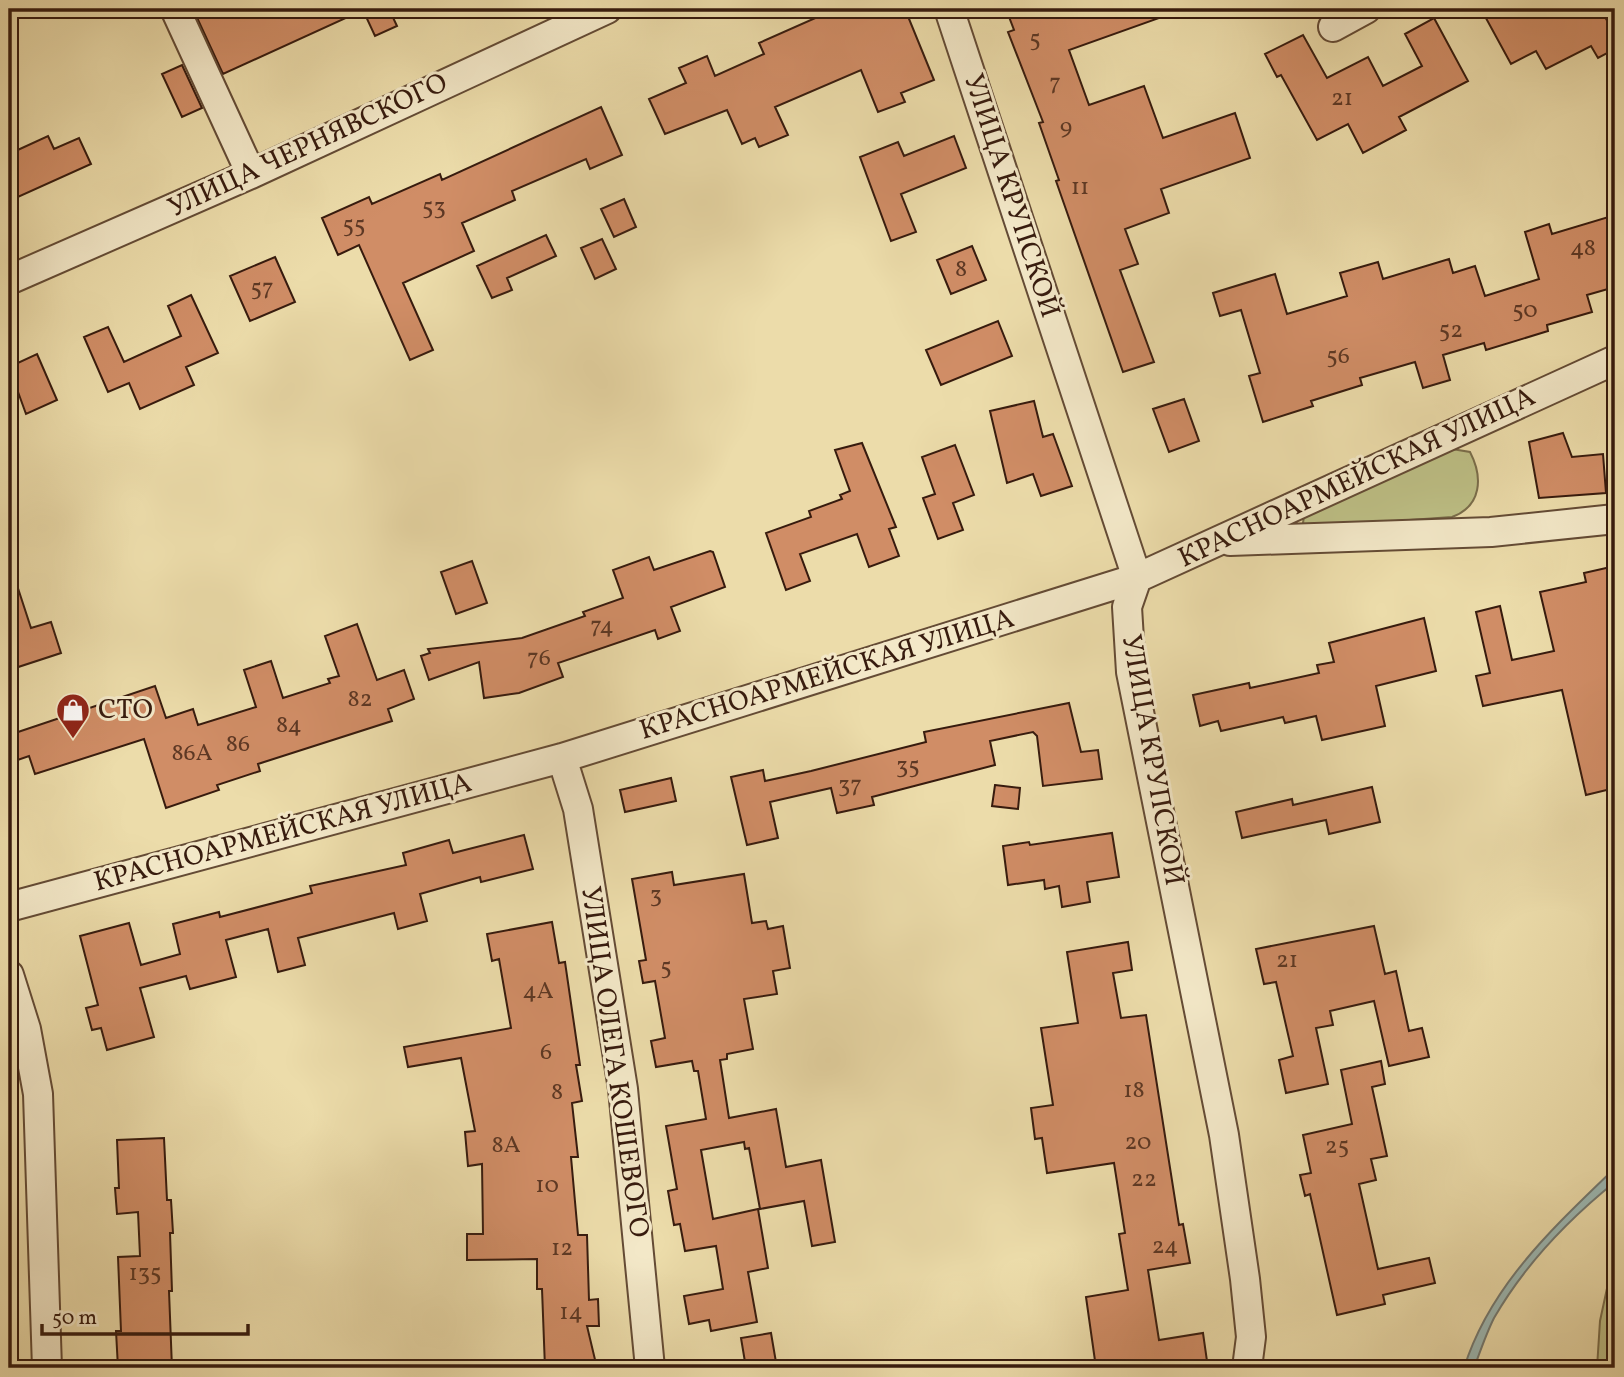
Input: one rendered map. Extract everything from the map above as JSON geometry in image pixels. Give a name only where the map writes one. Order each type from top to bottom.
[{"type":"street","points":[[176,9],[251,174]]},
{"type":"street","name":"УЛИЦА ЧЕРНЯВСКОГО","points":[[9,280],[251,174],[607,9]]},
{"type":"street","name":"УЛИЦА КРУПСКОЙ","points":[[949,9],[1137,578],[1127,607],[1131,672],[1224,1135],[1251,1337],[1247,1368]]},
{"type":"street","points":[[1333,27],[1366,9]]},
{"type":"street","name":"КРАСНОАРМЕЙСКАЯ УЛИЦА","points":[[9,907],[562,758],[1137,578],[1615,360]]},
{"type":"street","points":[[1221,541],[1492,532],[1615,519]]},
{"type":"street","name":"УЛИЦА ОЛЕГА КОШЕВОГО","points":[[562,758],[582,832],[624,1089],[650,1368]]},
{"type":"street","points":[[9,975],[26,1029],[38,1094],[47,1368]]},
{"type":"green space","points":[[1452,449],[1470,452],[1478,481],[1477,490],[1469,506],[1452,517],[1310,527],[1303,523],[1304,516]]},
{"type":"green space","points":[[1615,1251],[1612,1331],[1615,1368],[1597,1368],[1600,1321]]},
{"type":"water","points":[[1615,1168],[1615,1182],[1564,1228],[1519,1280],[1494,1318],[1474,1368],[1464,1368],[1475,1338],[1507,1284],[1547,1235]]},
{"type":"building","points":[[193,9],[389,9],[397,26],[375,36],[363,10],[223,74]]},
{"type":"building","points":[[817,9],[905,9],[934,80],[901,93],[905,102],[878,112],[861,70],[775,107],[788,135],[759,147],[755,138],[742,144],[727,110],[665,134],[649,99],[686,83],[679,68],[707,56],[715,76],[764,54],[759,43],[820,16]]},
{"type":"building","points":[[1006,9],[1175,9],[1176,12],[1069,50],[1089,105],[1144,86],[1163,138],[1235,113],[1250,158],[1161,189],[1169,213],[1125,229],[1138,264],[1120,270],[1154,362],[1123,372],[1056,181],[1059,180],[1039,123],[1043,122],[1008,32],[1014,30]]},
{"type":"building","points":[[1481,9],[1601,9],[1615,36],[1615,49],[1598,58],[1591,46],[1546,69],[1536,51],[1511,64]]},
{"type":"building","points":[[1434,18],[1468,81],[1399,117],[1406,130],[1363,153],[1348,124],[1317,140],[1281,75],[1277,77],[1265,54],[1303,35],[1327,78],[1368,57],[1383,86],[1422,66],[1405,34]]},
{"type":"building","points":[[182,65],[202,108],[182,117],[162,74]]},
{"type":"building","points":[[601,107],[622,155],[590,169],[586,159],[512,191],[515,200],[462,223],[474,251],[403,283],[433,350],[410,360],[359,245],[338,255],[322,218],[369,197],[372,204],[440,174],[442,180]]},
{"type":"building","points":[[48,136],[54,149],[79,138],[91,164],[9,201],[9,154]]},
{"type":"building","points":[[954,136],[966,168],[901,194],[916,232],[891,241],[860,157],[898,142],[904,156]]},
{"type":"building","points":[[624,199],[636,227],[614,237],[601,209]]},
{"type":"building","points":[[1615,215],[1615,287],[1587,295],[1592,312],[1547,325],[1548,331],[1486,350],[1484,343],[1443,355],[1450,380],[1423,388],[1415,362],[1360,378],[1362,385],[1311,401],[1313,406],[1263,422],[1249,376],[1260,373],[1241,310],[1220,316],[1213,293],[1275,274],[1287,314],[1347,296],[1340,273],[1378,262],[1383,279],[1449,259],[1453,273],[1475,266],[1485,296],[1539,279],[1525,232],[1549,224],[1552,234]]},
{"type":"building","points":[[546,235],[556,256],[507,278],[512,290],[492,298],[477,266]]},
{"type":"building","points":[[602,239],[616,269],[595,279],[581,248]]},
{"type":"building","points":[[972,246],[986,280],[951,294],[937,260]]},
{"type":"building","points":[[275,257],[295,302],[250,321],[230,276]]},
{"type":"building","points":[[191,295],[218,353],[186,367],[194,385],[140,409],[129,383],[108,392],[84,337],[108,327],[124,362],[181,336],[168,306]]},
{"type":"building","points":[[998,321],[1012,356],[941,385],[926,350]]},
{"type":"building","points":[[37,354],[57,400],[26,414],[9,367]]},
{"type":"building","points":[[1184,399],[1199,441],[1169,452],[1153,409]]},
{"type":"building","points":[[1034,401],[1043,437],[1053,434],[1072,486],[1041,496],[1033,474],[1007,483],[990,411]]},
{"type":"building","points":[[1563,433],[1572,457],[1603,454],[1606,493],[1539,498],[1529,442]]},
{"type":"building","points":[[862,443],[896,527],[889,529],[899,556],[869,567],[857,534],[800,554],[810,581],[786,590],[766,533],[811,517],[809,511],[842,499],[840,495],[850,491],[835,450]]},
{"type":"building","points":[[955,445],[974,495],[953,503],[963,530],[938,539],[923,498],[935,494],[922,457]]},
{"type":"building","points":[[713,552],[725,587],[671,607],[680,631],[658,639],[655,630],[558,663],[563,677],[519,693],[484,698],[479,662],[429,680],[421,656],[430,653],[428,649],[522,638],[585,616],[583,612],[623,598],[613,570],[649,557],[654,570]]},
{"type":"building","points":[[472,561],[487,603],[456,614],[441,572]]},
{"type":"building","points":[[1615,566],[1615,788],[1586,795],[1562,690],[1483,706],[1476,676],[1490,673],[1476,612],[1500,606],[1512,660],[1554,651],[1540,592],[1586,582],[1584,573]]},
{"type":"building","points":[[9,573],[13,573],[31,628],[51,622],[61,653],[9,670]]},
{"type":"building","points":[[1424,618],[1436,671],[1376,686],[1385,726],[1322,740],[1316,716],[1285,723],[1283,717],[1221,731],[1218,721],[1200,726],[1193,695],[1249,683],[1250,688],[1319,673],[1317,665],[1334,662],[1329,643]]},
{"type":"building","points":[[357,624],[377,680],[404,670],[414,699],[388,709],[392,721],[258,764],[260,771],[217,785],[219,790],[166,808],[144,739],[35,774],[29,756],[9,763],[9,735],[155,686],[166,718],[193,709],[198,725],[256,707],[244,670],[271,661],[283,698],[330,683],[328,679],[339,676],[325,636]]},
{"type":"building","points":[[1069,703],[1081,752],[1098,750],[1102,779],[1043,786],[1037,736],[1033,732],[990,741],[995,765],[872,797],[874,805],[837,813],[831,788],[770,802],[778,838],[747,845],[731,777],[763,770],[765,781],[811,771],[926,742],[924,732]]},
{"type":"building","points":[[671,778],[676,801],[625,812],[620,790]]},
{"type":"building","points":[[995,785],[1020,788],[1018,809],[992,806]]},
{"type":"building","points":[[1372,787],[1380,822],[1329,834],[1326,820],[1242,838],[1236,812],[1292,799],[1293,805]]},
{"type":"building","points":[[1112,833],[1119,877],[1087,882],[1090,902],[1062,907],[1059,886],[1045,889],[1044,880],[1008,885],[1003,846],[1029,842],[1030,845]]},
{"type":"building","points":[[524,835],[533,869],[481,882],[480,877],[420,894],[427,921],[398,929],[394,913],[298,938],[305,965],[278,972],[268,929],[226,940],[236,977],[190,989],[186,976],[140,988],[154,1037],[107,1050],[101,1028],[92,1030],[86,1008],[98,1005],[80,936],[129,923],[141,965],[180,954],[173,924],[219,912],[220,917],[312,893],[310,886],[406,865],[403,853],[449,840],[453,853]]},
{"type":"building","points":[[672,872],[674,885],[744,874],[752,923],[766,921],[768,929],[783,926],[790,968],[773,971],[777,994],[744,999],[753,1049],[727,1054],[727,1059],[720,1060],[729,1118],[776,1109],[786,1167],[821,1160],[835,1242],[812,1246],[804,1201],[760,1209],[749,1148],[745,1149],[744,1142],[701,1150],[713,1219],[758,1209],[768,1268],[748,1272],[757,1322],[711,1331],[709,1320],[689,1324],[684,1296],[723,1289],[716,1246],[685,1251],[680,1224],[674,1225],[668,1191],[677,1189],[666,1126],[706,1119],[698,1071],[694,1071],[692,1061],[656,1067],[651,1041],[665,1038],[655,981],[643,983],[639,961],[646,960],[632,879]]},
{"type":"building","points":[[552,922],[559,963],[565,962],[580,1065],[576,1065],[582,1101],[572,1103],[578,1157],[571,1157],[578,1235],[587,1235],[589,1300],[598,1299],[599,1326],[587,1326],[597,1368],[545,1368],[542,1289],[537,1289],[537,1259],[467,1260],[467,1234],[483,1234],[482,1164],[468,1166],[465,1132],[475,1131],[461,1058],[408,1067],[404,1047],[511,1028],[499,959],[492,961],[487,934]]},
{"type":"building","points":[[1374,926],[1385,974],[1396,971],[1409,1031],[1422,1028],[1429,1057],[1389,1066],[1374,1001],[1330,1011],[1333,1025],[1316,1028],[1328,1084],[1286,1093],[1279,1060],[1293,1056],[1276,982],[1264,984],[1256,949]]},
{"type":"building","points":[[1128,942],[1132,970],[1113,973],[1121,1018],[1146,1015],[1179,1225],[1183,1224],[1190,1263],[1148,1270],[1159,1340],[1203,1333],[1208,1368],[1096,1368],[1086,1297],[1128,1290],[1119,1234],[1125,1233],[1114,1163],[1047,1173],[1042,1138],[1035,1139],[1031,1108],[1053,1105],[1041,1028],[1078,1023],[1067,952]]},
{"type":"building","points":[[1381,1061],[1385,1084],[1372,1087],[1387,1156],[1371,1159],[1376,1180],[1359,1184],[1378,1269],[1429,1258],[1435,1283],[1383,1295],[1385,1304],[1337,1315],[1310,1194],[1305,1196],[1300,1175],[1311,1173],[1303,1135],[1352,1124],[1341,1070]]},
{"type":"building","points":[[164,1138],[167,1200],[171,1200],[173,1233],[170,1233],[172,1291],[169,1291],[172,1368],[118,1368],[116,1331],[121,1331],[118,1257],[140,1256],[138,1212],[117,1214],[117,1140]]},
{"type":"building","points":[[771,1333],[777,1368],[746,1368],[741,1338]]},
{"type":"place","name":"СТО","points":[[73,740]]}]
